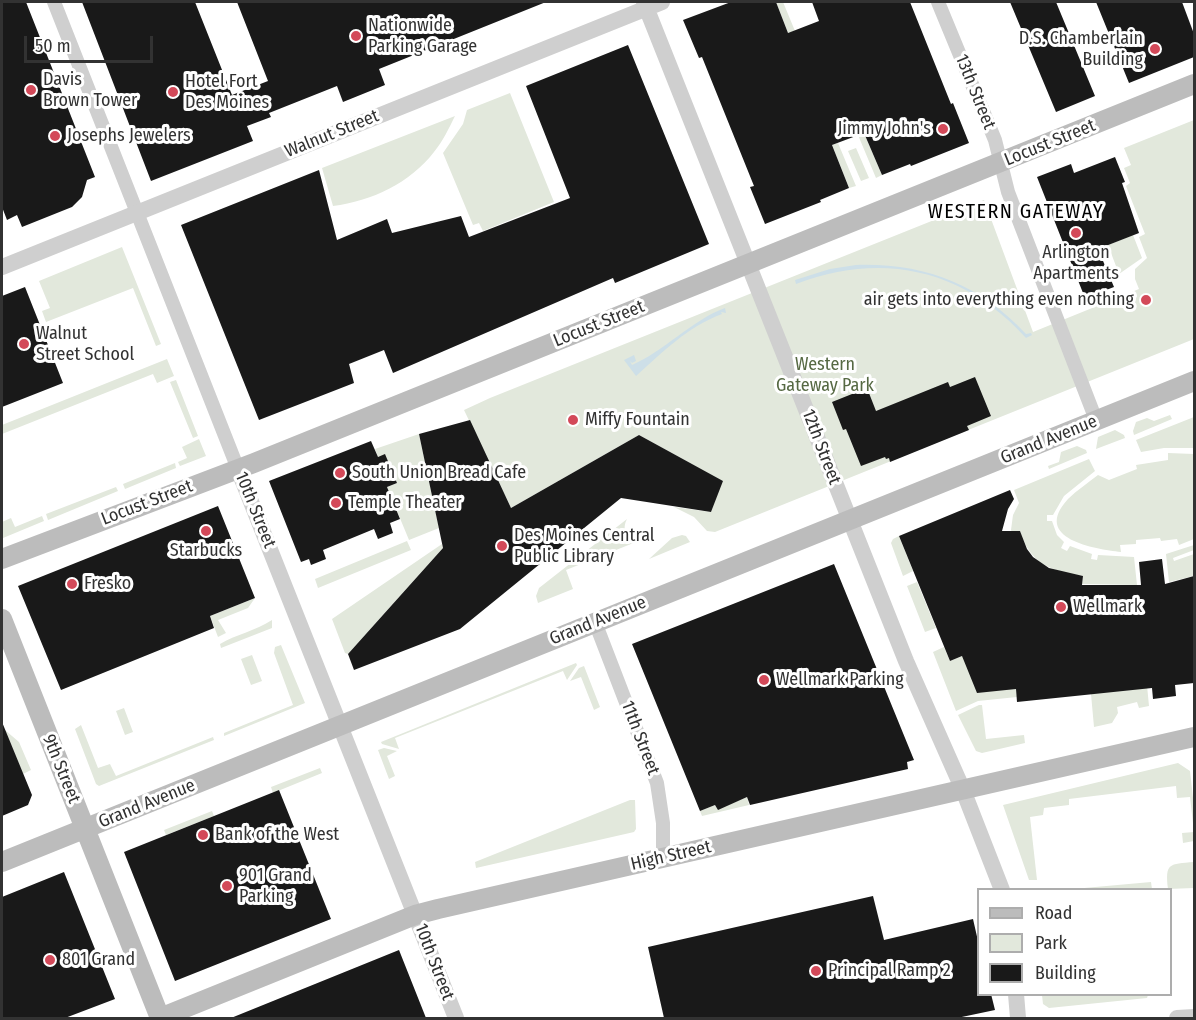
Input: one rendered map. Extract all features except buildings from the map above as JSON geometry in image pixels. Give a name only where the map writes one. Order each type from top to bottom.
[{"type":"main road","name":"Locust Street","points":[[2,559],[238,469],[1194,84]]},
{"type":"main road","name":"Grand Avenue","points":[[2,862],[1194,381]]},
{"type":"main road","name":"9th Street","points":[[2,619],[160,1018]]},
{"type":"main road","name":"High Street","points":[[160,1018],[415,915],[1194,737]]},
{"type":"street","name":"10th Street","points":[[54,2],[456,1018]]},
{"type":"street","name":"13th Street","points":[[938,2],[995,140],[1008,192],[1096,420]]},
{"type":"street","name":"Walnut Street","points":[[2,267],[651,4]]},
{"type":"street","name":"12th Street","points":[[651,4],[850,520],[928,714],[963,790],[1001,888]]},
{"type":"street","name":"11th Street","points":[[595,622],[657,783],[663,822],[663,858]]},
{"type":"street","points":[[1016,996],[1018,1018]]},
{"type":"street","points":[[1177,1018],[1194,1017]]},
{"type":"green space","points":[[776,2],[783,2],[795,31],[788,33]]},
{"type":"green space","points":[[510,93],[554,202],[483,231],[479,223],[473,225],[443,153],[463,124],[467,110]]},
{"type":"green space","points":[[455,116],[437,148],[414,173],[376,195],[333,206],[322,168]]},
{"type":"green space","name":"Western Gateway Park","points":[[1194,120],[1194,339],[715,532],[707,531],[694,517],[674,507],[711,512],[722,481],[639,435],[511,508],[464,410],[984,200],[1033,332],[1139,289],[1135,279],[1135,269],[1147,258],[1139,237],[1145,234],[1126,186],[1130,183],[1124,168],[1131,165],[1124,148]]},
{"type":"green space","points":[[864,133],[882,175],[876,178],[858,135]]},
{"type":"green space","points":[[838,143],[856,186],[849,188],[832,145]]},
{"type":"green space","points":[[856,148],[869,178],[861,181],[848,151]]},
{"type":"green space","points":[[1133,235],[1142,258],[1119,274],[1108,245]]},
{"type":"green space","points":[[122,247],[161,344],[156,346],[133,288],[46,322],[42,311],[50,308],[39,281]]},
{"type":"green space","points":[[167,359],[174,376],[157,383],[153,374],[2,434],[2,425]]},
{"type":"green space","points":[[176,380],[198,436],[193,438],[170,382]]},
{"type":"green space","points":[[1170,415],[1172,419],[1134,435],[1136,422],[1147,418],[1154,421]]},
{"type":"green space","points":[[1194,417],[1194,448],[1164,448],[1141,452],[1136,440]]},
{"type":"green space","points":[[1115,430],[1125,438],[1096,449],[1098,437]]},
{"type":"green space","points":[[419,434],[439,528],[409,540],[387,487],[397,483],[385,455],[378,457],[375,449]]},
{"type":"green space","points":[[199,439],[206,456],[180,466],[178,462],[187,458],[182,447]]},
{"type":"green space","points":[[1077,446],[1086,450],[1087,453],[1049,469],[1048,466],[1059,462],[1061,452]]},
{"type":"green space","points":[[1168,453],[1194,454],[1194,539],[1179,545],[1177,539],[1136,540],[1136,544],[1120,545],[1121,552],[1083,544],[1062,533],[1057,524],[1059,513],[1068,499],[1098,475],[1109,480],[1137,469],[1136,465],[1168,460]]},
{"type":"green space","points":[[1089,459],[1095,471],[1064,496],[1053,515],[1047,515],[1047,521],[1052,521],[1057,535],[1064,542],[1061,548],[1067,551],[1070,546],[1092,554],[1091,559],[1097,560],[1098,555],[1134,557],[1137,585],[1082,584],[1083,576],[1061,572],[1043,564],[1030,551],[1020,531],[1012,532],[1011,530],[1013,515],[1019,503],[1014,490]]},
{"type":"green space","points":[[175,463],[176,468],[125,489],[123,484]]},
{"type":"green space","points":[[116,487],[118,491],[48,520],[46,514]]},
{"type":"green space","points":[[42,516],[44,521],[3,538],[2,522],[11,518],[15,527]]},
{"type":"green space","points":[[627,519],[626,534],[632,539],[641,540],[566,570],[573,589],[538,603],[536,596],[539,588]]},
{"type":"green space","points":[[686,536],[690,542],[649,559],[672,538]]},
{"type":"green space","points":[[899,536],[913,571],[903,576],[891,543]]},
{"type":"green space","points":[[407,541],[411,550],[318,588],[315,579]]},
{"type":"green space","points":[[442,544],[443,548],[348,654],[345,653],[332,619]]},
{"type":"green space","points":[[1194,545],[1194,550],[1173,558],[1174,561],[1194,554],[1194,576],[1169,582],[1166,554]]},
{"type":"green space","points":[[917,582],[936,628],[925,632],[907,586]]},
{"type":"green space","points":[[255,598],[248,608],[218,620],[226,633],[218,637],[210,616]]},
{"type":"green space","points":[[272,620],[272,628],[221,648],[220,644]]},
{"type":"green space","points":[[281,645],[305,703],[224,736],[224,733],[293,705],[274,653],[275,647]]},
{"type":"green space","points":[[944,647],[950,661],[962,656],[1016,689],[1017,697],[978,701],[956,711],[933,652]]},
{"type":"green space","points":[[252,655],[262,681],[251,685],[241,659]]},
{"type":"green space","points":[[576,663],[577,665],[567,680],[563,671],[395,738],[399,749],[381,742]]},
{"type":"green space","points":[[584,666],[600,707],[594,710],[581,677],[570,681],[579,668]]},
{"type":"green space","points":[[1146,675],[1149,706],[1139,708],[1137,702],[1117,707],[1118,713],[1112,723],[1094,727],[1091,694]]},
{"type":"green space","points":[[982,705],[986,739],[1024,735],[1025,743],[982,753],[976,751],[958,715]]},
{"type":"green space","points":[[124,708],[133,732],[125,735],[116,711]]},
{"type":"green space","points":[[81,725],[98,768],[110,764],[116,776],[213,737],[214,740],[99,786],[96,784],[75,729]]},
{"type":"green space","points":[[5,730],[19,742],[31,770],[23,774]]},
{"type":"green space","points":[[384,748],[397,751],[387,756],[395,776],[389,779],[378,750]]},
{"type":"green space","points":[[1178,763],[1190,771],[1194,832],[1190,797],[1177,798],[1176,786],[1069,799],[1069,805],[1044,808],[1043,815],[1030,817],[1037,880],[1029,880],[1003,805]]},
{"type":"green space","points":[[320,768],[322,773],[273,793],[271,787]]},
{"type":"green space","points":[[747,797],[749,805],[702,816],[700,811],[715,805],[718,809]]},
{"type":"green space","points":[[630,800],[635,800],[636,829],[634,832],[476,868],[475,862]]},
{"type":"green space","points":[[212,811],[214,816],[166,835],[164,830]]},
{"type":"green space","points":[[1194,832],[1194,841],[1183,843],[1182,833]]},
{"type":"green space","points":[[1194,862],[1194,888],[1168,888],[1168,870],[1170,866]]},
{"type":"green space","points":[[1151,882],[1152,888],[1084,888]]},
{"type":"green space","points":[[1042,996],[1148,996],[1147,998],[1049,1008],[1043,1004]]},
{"type":"shaded area","points":[[856,265],[905,268],[949,280],[989,302],[1026,334],[1031,333],[1032,335],[1026,338],[1002,315],[976,296],[949,282],[920,273],[890,268],[860,269],[828,274],[796,284],[795,280],[830,269]]},
{"type":"shaded area","points":[[725,308],[726,313],[721,312],[722,314],[709,319],[687,333],[636,376],[624,360],[634,355],[636,361],[632,363],[630,361],[632,365],[644,359],[701,320]]},
{"type":"place","name":"Nationwide Parking Garage","points":[[356,36]]},
{"type":"place","name":"D.S. Chamberlain Building","points":[[1155,49]]},
{"type":"place","name":"Davis Brown Tower","points":[[31,90]]},
{"type":"place","name":"Hotel Fort Des Moines","points":[[173,92]]},
{"type":"place","name":"Jimmy John's","points":[[943,129]]},
{"type":"place","name":"Josephs Jewelers","points":[[55,136]]},
{"type":"place","name":"Arlington Apartments","points":[[1076,233]]},
{"type":"place","name":"air gets into everything even nothing","points":[[1146,300]]},
{"type":"place","name":"Walnut Street School","points":[[24,344]]},
{"type":"place","name":"Miffy Fountain","points":[[573,420]]},
{"type":"place","name":"South Union Bread Cafe","points":[[340,473]]},
{"type":"place","name":"Temple Theater","points":[[336,503]]},
{"type":"place","name":"Starbucks","points":[[206,531]]},
{"type":"place","name":"Des Moines Central Public Library","points":[[502,546]]},
{"type":"place","name":"Fresko","points":[[72,584]]},
{"type":"place","name":"Wellmark","points":[[1061,607]]},
{"type":"place","name":"Wellmark Parking","points":[[764,680]]},
{"type":"place","name":"Bank of the West","points":[[203,835]]},
{"type":"place","name":"901 Grand Parking","points":[[227,886]]},
{"type":"place","name":"801 Grand","points":[[50,960]]},
{"type":"place","name":"Principal Ramp 2","points":[[816,971]]},
{"type":"district","name":"WESTERN GATEWAY","points":[[1016,212]]}]
